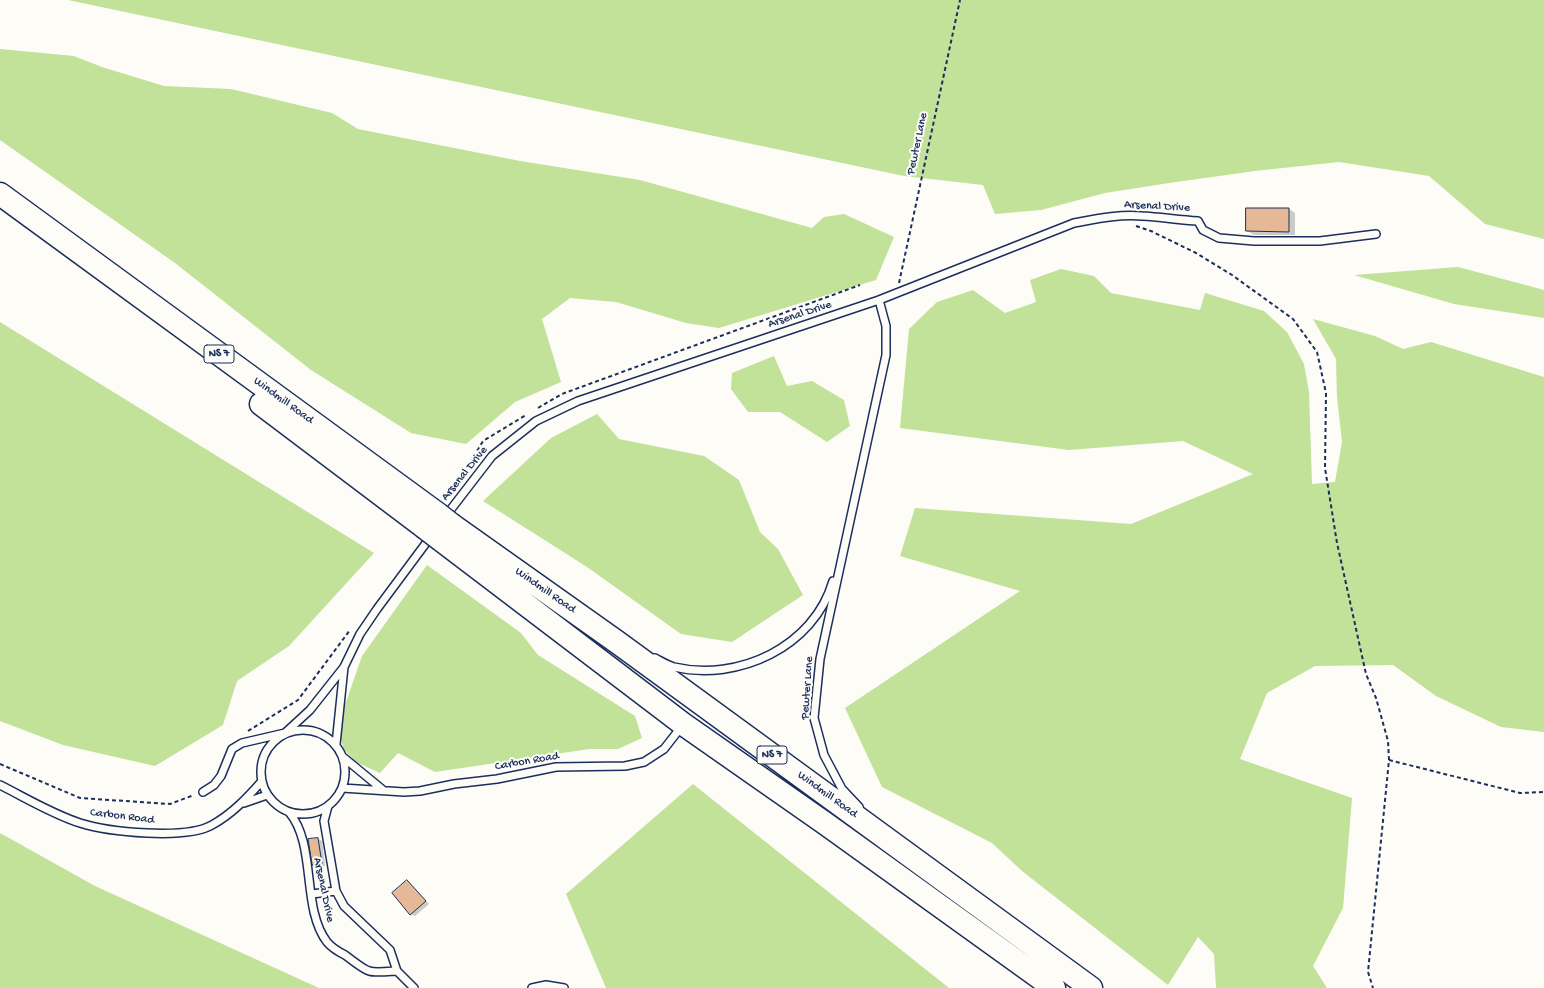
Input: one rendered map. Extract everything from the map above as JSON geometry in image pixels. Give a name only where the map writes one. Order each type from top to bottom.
[{"type":"highway","name":"Windmill Road","points":[[0,194],[439,526],[683,724],[826,824],[1054,988]]},
{"type":"highway","name":"Windmill Road","points":[[0,213],[439,526],[549,593],[1091,988]]},
{"type":"lane","name":"Arsenal Drive","points":[[285,734],[310,710],[344,667],[360,634],[377,609],[492,456],[536,421],[578,401],[879,300],[1074,223],[1107,217],[1141,216],[1198,221],[1203,230],[1219,238],[1254,241],[1320,240],[1376,234]]},
{"type":"lane","name":"Pewter Lane","points":[[879,300],[886,326],[886,355],[820,659],[814,718],[824,755],[842,789],[876,824],[960,888],[978,906]]},
{"type":"lane","name":"Pewter Lane","points":[[549,593],[567,602],[641,651],[672,667],[698,671],[730,669],[750,664],[778,651],[805,628],[820,611],[830,591],[850,526]]},
{"type":"lane","name":"Arsenal Drive","points":[[336,744],[344,667]]},
{"type":"lane","name":"Carbon Road","points":[[342,788],[404,792],[427,790],[454,784],[497,779],[556,767],[625,766],[638,764],[644,762],[664,749],[683,724]]},
{"type":"lane","points":[[203,792],[214,785],[221,776],[232,749],[242,743],[299,730],[314,731],[326,736],[336,744],[343,757],[346,771],[342,788],[338,796],[328,806],[316,812],[302,814],[289,812],[277,805],[268,795],[262,781],[261,767],[265,753],[274,742],[285,734]]},
{"type":"lane","points":[[343,757],[383,790]]},
{"type":"lane","name":"Carbon Road","points":[[0,785],[79,823],[96,828],[164,833],[189,831],[211,826],[243,803],[262,781]]},
{"type":"lane","name":"Carbon Road","points":[[243,803],[268,795]]},
{"type":"lane","name":"Arsenal Drive","points":[[328,806],[324,821],[336,891],[344,906],[390,950],[398,971],[414,988]]},
{"type":"lane","name":"Arsenal Drive","points":[[289,812],[300,828],[316,916],[321,932],[328,944],[363,970],[372,973],[398,971]]},
{"type":"lane","points":[[312,894],[336,891]]},
{"type":"lane","points":[[532,988],[546,985],[564,988]]},
{"type":"path","name":"Pewter Lane","points":[[897,292],[960,0]]},
{"type":"path","points":[[1107,217],[1152,231],[1196,253],[1232,275],[1293,319],[1317,352],[1326,393],[1325,468],[1337,544],[1366,674],[1376,698],[1388,741],[1389,760],[1368,972],[1373,988]]},
{"type":"path","points":[[1389,760],[1520,793],[1544,792]]},
{"type":"green space","points":[[68,0],[1544,0],[1544,239],[1485,224],[1429,176],[1339,162],[1255,171],[1169,183],[1105,193],[1041,210],[995,214],[983,185],[904,176]]},
{"type":"green space","points":[[0,49],[74,56],[102,67],[164,86],[231,89],[332,113],[358,129],[520,161],[640,180],[812,228],[824,217],[844,214],[894,237],[876,280],[719,328],[686,323],[616,302],[570,298],[542,319],[561,382],[515,402],[466,444],[411,433],[311,370],[175,263],[0,140]]},
{"type":"green space","points":[[1458,267],[1544,290],[1544,318],[1454,304],[1354,275]]},
{"type":"green space","points":[[1061,269],[1094,276],[1111,293],[1200,310],[1205,293],[1264,311],[1287,332],[1304,364],[1309,392],[1312,484],[1335,482],[1342,442],[1337,397],[1336,359],[1313,319],[1375,336],[1403,349],[1431,342],[1544,377],[1544,732],[1501,727],[1436,696],[1393,665],[1315,666],[1267,693],[1240,759],[1352,798],[1343,908],[1313,966],[1327,988],[1216,988],[1214,954],[1198,937],[1168,985],[1022,871],[992,843],[882,787],[845,708],[1020,591],[900,556],[915,508],[1131,524],[1253,474],[1183,441],[1069,450],[900,428],[909,329],[937,302],[973,290],[1005,313],[1036,302],[1030,280]]},
{"type":"green space","points":[[0,322],[374,553],[289,646],[237,681],[223,725],[155,766],[63,745],[0,721]]},
{"type":"green space","points":[[774,356],[787,386],[812,381],[844,400],[850,426],[827,442],[780,412],[748,412],[731,389],[732,373]]},
{"type":"green space","points":[[597,414],[619,439],[704,456],[739,480],[760,532],[778,549],[803,595],[732,642],[681,634],[587,567],[483,501],[551,438]]},
{"type":"green space","points":[[427,565],[521,633],[538,655],[635,716],[642,738],[618,749],[589,749],[435,772],[398,753],[380,773],[356,762],[344,749],[337,728],[362,656]]},
{"type":"green space","points":[[693,784],[949,988],[606,988],[566,894]]},
{"type":"green space","points":[[0,833],[95,886],[319,988],[0,988]]},
{"type":"building","points":[[1246,208],[1289,208],[1289,232],[1246,231]]},
{"type":"building","points":[[318,838],[322,864],[312,865],[308,839]]},
{"type":"building","points":[[407,880],[426,901],[410,915],[392,893]]}]
